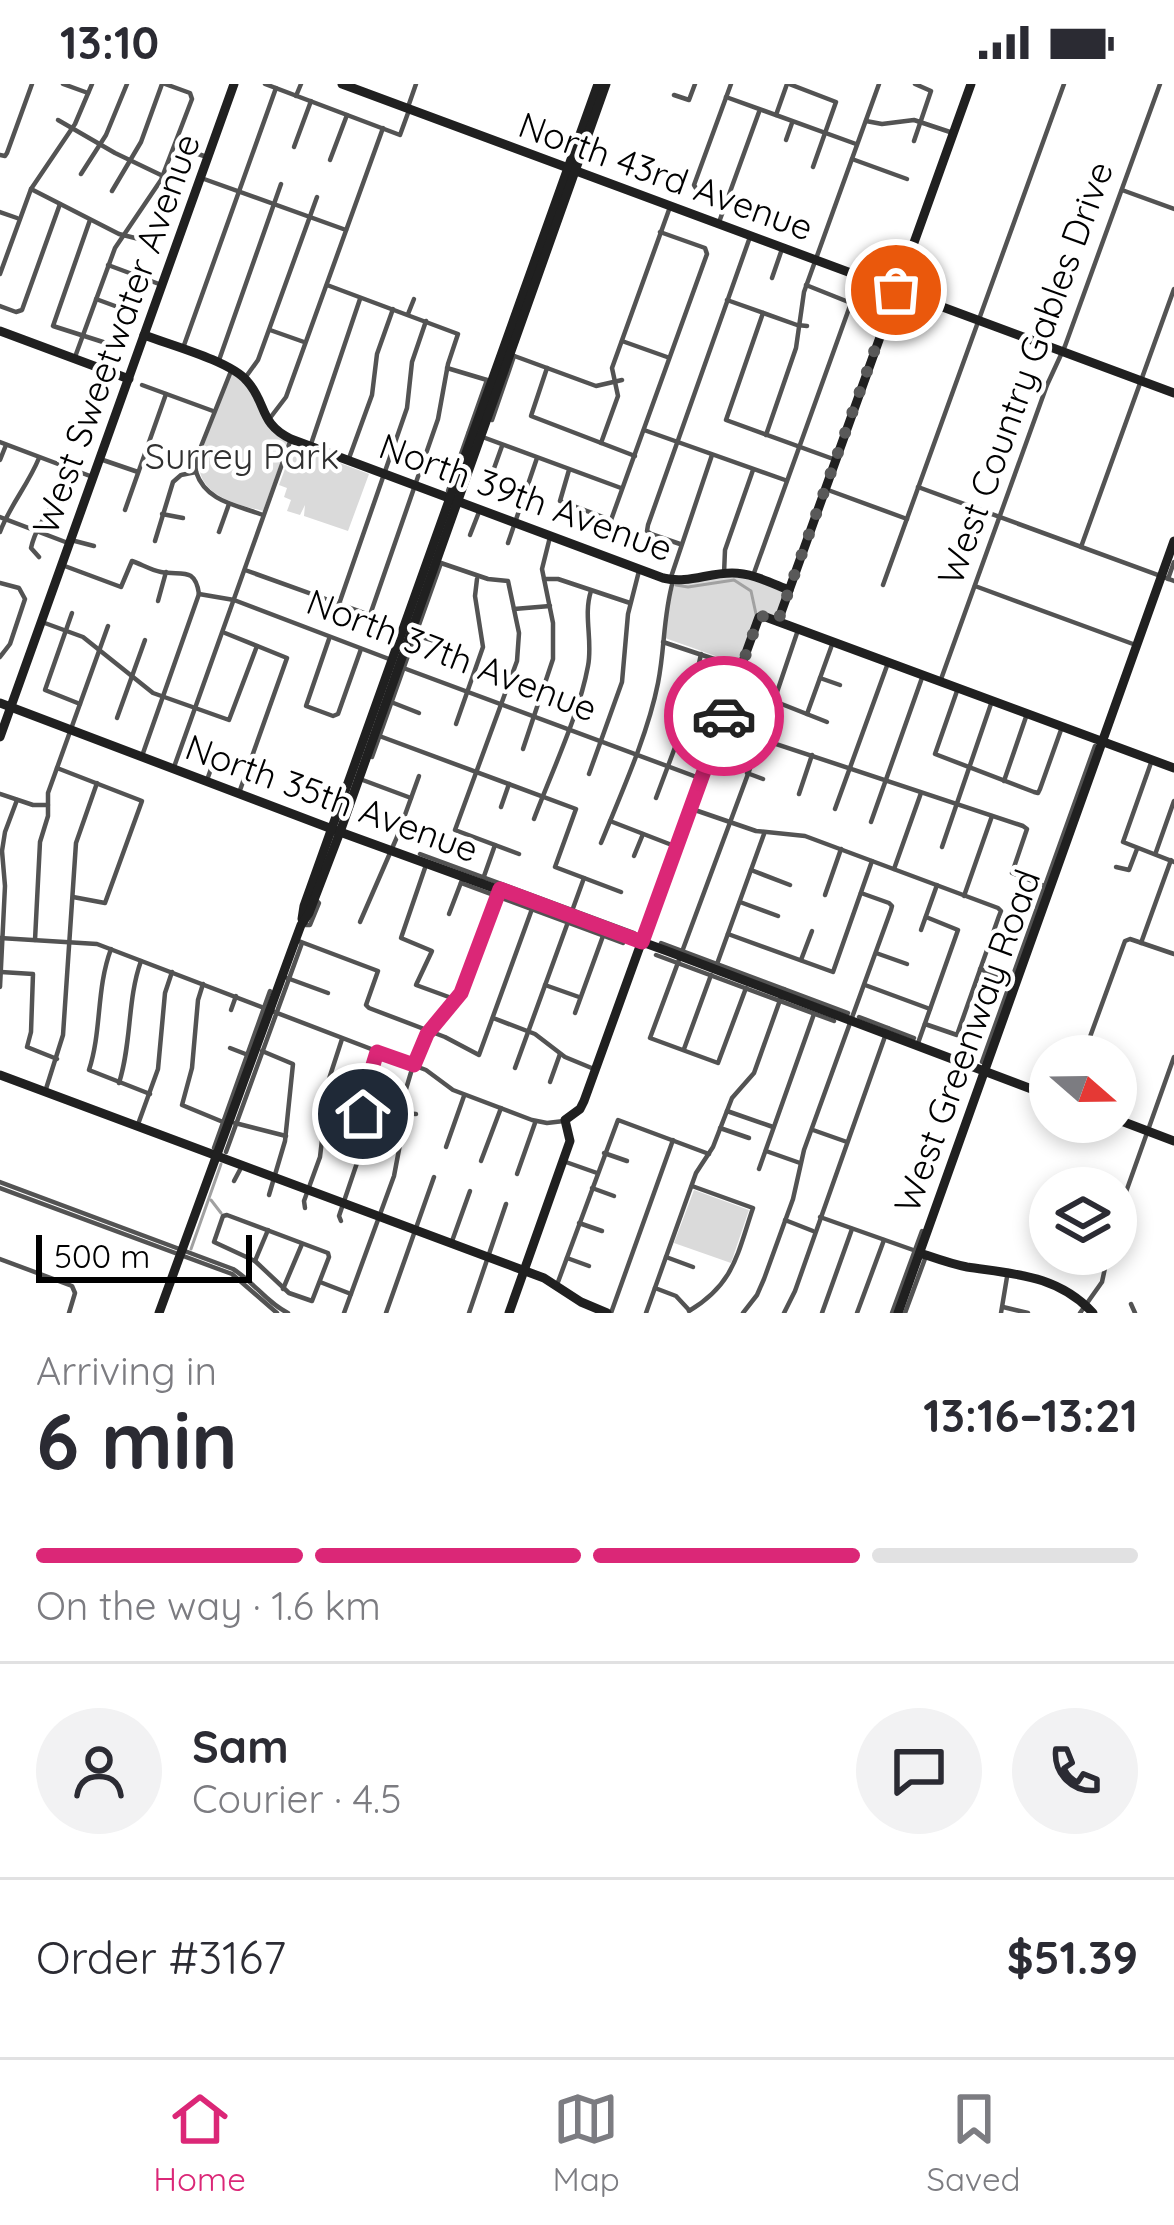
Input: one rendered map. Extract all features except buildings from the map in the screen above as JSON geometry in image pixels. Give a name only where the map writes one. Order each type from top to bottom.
[{"type":"main road","name":"West Sweetwater Avenue","points":[[0,737],[6,705],[42,622],[234,84]]},
{"type":"main road","name":"North 43rd Avenue","points":[[341,84],[1174,393]]},
{"type":"main road","points":[[398,665],[397,640],[435,561],[449,500],[493,382],[509,354],[602,84]]},
{"type":"main road","points":[[778,621],[971,84]]},
{"type":"main road","points":[[0,331],[129,379]]},
{"type":"main road","name":"North 39th Avenue","points":[[144,335],[232,368],[253,388],[267,421],[291,440],[672,580],[724,574],[753,577],[789,590]]},
{"type":"main road","points":[[474,434],[492,416],[493,382]]},
{"type":"main road","name":"West Greenway Road","points":[[898,1313],[1083,786],[1168,579],[1174,541]]},
{"type":"main road","points":[[302,925],[374,734],[423,580]]},
{"type":"main road","points":[[509,1313],[570,1141],[565,1120],[580,1109],[638,938],[677,847],[761,616],[1174,768]]},
{"type":"main road","name":"North 35th Avenue","points":[[6,705],[336,831],[423,859],[462,879],[482,880],[498,893],[638,938],[1029,1087]]},
{"type":"main road","points":[[159,1313],[299,941],[314,878],[336,831]]},
{"type":"main road","points":[[314,878],[314,901]]},
{"type":"main road","points":[[0,1075],[137,1127],[219,1152],[242,1166],[523,1270],[557,1285],[584,1309],[609,1313]]},
{"type":"main road","points":[[1137,1127],[1174,1141]]},
{"type":"main road","points":[[920,1253],[957,1265],[1038,1277],[1086,1310]]},
{"type":"street","points":[[3,155],[32,84]]},
{"type":"street","points":[[63,84],[88,94]]},
{"type":"street","points":[[0,274],[46,159],[73,127],[92,84]]},
{"type":"street","points":[[81,174],[100,145],[127,84]]},
{"type":"street","points":[[74,359],[108,265],[122,235],[150,203],[193,96],[164,84],[145,133],[112,191]]},
{"type":"street","points":[[265,84],[400,135],[416,84]]},
{"type":"street","points":[[296,96],[301,84]]},
{"type":"street","points":[[674,95],[688,100],[695,84]]},
{"type":"street","points":[[727,200],[694,188],[731,84]]},
{"type":"street","points":[[776,115],[788,84],[836,102],[813,167]]},
{"type":"street","points":[[766,435],[803,325],[800,307],[806,285],[880,84]]},
{"type":"street","points":[[914,141],[932,91],[915,84]]},
{"type":"street","points":[[883,585],[1064,84]]},
{"type":"street","name":"West Country Gables Drive","points":[[940,682],[1160,84]]},
{"type":"street","points":[[182,349],[275,88]]},
{"type":"street","points":[[726,97],[857,145]]},
{"type":"street","points":[[294,147],[311,101]]},
{"type":"street","points":[[718,225],[760,110]]},
{"type":"street","points":[[330,160],[347,115]]},
{"type":"street","points":[[58,120],[163,176]]},
{"type":"street","points":[[786,140],[793,121]]},
{"type":"street","points":[[866,121],[888,125],[921,121],[953,133]]},
{"type":"street","points":[[267,421],[284,402],[382,128]]},
{"type":"street","points":[[175,146],[208,158]]},
{"type":"street","points":[[852,159],[907,179]]},
{"type":"street","points":[[200,177],[346,230]]},
{"type":"street","points":[[218,362],[281,184]]},
{"type":"street","points":[[31,190],[139,239]]},
{"type":"street","points":[[1122,190],[1174,209]]},
{"type":"street","points":[[245,378],[270,330],[317,197]]},
{"type":"street","points":[[0,306],[20,313],[60,204]]},
{"type":"street","points":[[601,443],[618,396],[618,381],[611,371],[670,207]]},
{"type":"street","points":[[0,212],[20,219]]},
{"type":"street","points":[[90,220],[53,326],[103,342]]},
{"type":"street","points":[[569,470],[560,501],[611,520],[707,250],[660,232]]},
{"type":"street","points":[[680,544],[647,531],[750,236]]},
{"type":"street","points":[[772,278],[782,248]]},
{"type":"street","points":[[108,265],[162,285]]},
{"type":"street","points":[[648,268],[660,272]]},
{"type":"street","points":[[245,570],[370,615],[440,411],[458,334],[326,284]]},
{"type":"street","points":[[753,577],[851,303],[806,285]]},
{"type":"street","points":[[1081,547],[1174,290]]},
{"type":"street","points":[[310,447],[361,297]]},
{"type":"street","points":[[96,298],[115,306]]},
{"type":"street","points":[[408,314],[414,299]]},
{"type":"street","points":[[727,300],[803,325]]},
{"type":"street","points":[[634,305],[647,310]]},
{"type":"street","points":[[348,461],[372,395],[377,354],[394,309]]},
{"type":"street","points":[[763,313],[726,420],[836,460]]},
{"type":"street","points":[[339,604],[407,408],[412,362],[426,321]]},
{"type":"street","points":[[270,330],[306,343]]},
{"type":"street","points":[[622,340],[670,358]]},
{"type":"street","points":[[492,416],[509,354],[601,386],[618,381]]},
{"type":"street","points":[[232,368],[197,458],[196,472],[205,490],[264,515]]},
{"type":"street","points":[[447,368],[493,382]]},
{"type":"street","points":[[547,368],[531,416],[635,456]]},
{"type":"street","points":[[578,394],[583,381]]},
{"type":"street","points":[[142,385],[214,411]]},
{"type":"street","points":[[124,510],[166,394]]},
{"type":"street","points":[[153,429],[166,434]]},
{"type":"street","points":[[644,430],[788,481]]},
{"type":"street","points":[[474,434],[623,489]]},
{"type":"street","points":[[174,768],[291,440]]},
{"type":"street","points":[[0,460],[3,443],[93,477]]},
{"type":"street","points":[[492,474],[503,445]]},
{"type":"street","points":[[601,843],[653,704],[664,614],[680,544],[712,454]]},
{"type":"street","points":[[0,532],[3,518],[31,478],[39,457]]},
{"type":"street","points":[[100,458],[138,472]]},
{"type":"street","points":[[508,543],[537,458]]},
{"type":"street","points":[[724,574],[724,550],[753,469]]},
{"type":"street","points":[[39,557],[31,548],[36,530],[73,470]]},
{"type":"street","points":[[155,541],[175,479],[196,472]]},
{"type":"street","points":[[918,487],[1168,579]]},
{"type":"street","points":[[826,490],[907,520]]},
{"type":"street","points":[[423,580],[449,500]]},
{"type":"street","points":[[219,532],[229,502]]},
{"type":"street","points":[[470,535],[479,510]]},
{"type":"street","points":[[162,514],[183,518]]},
{"type":"street","points":[[3,518],[94,546]]},
{"type":"street","points":[[523,748],[554,659],[542,562],[550,537]]},
{"type":"street","points":[[62,565],[121,587],[132,561],[183,572],[198,584],[199,594],[142,756]]},
{"type":"street","points":[[372,757],[374,734],[391,702],[398,665],[428,599],[435,561],[478,577],[508,581],[519,652],[455,830],[519,854]]},
{"type":"street","name":"West Greenway Road","points":[[1168,579],[1174,562]]},
{"type":"street","points":[[191,576],[197,569]]},
{"type":"street","points":[[589,774],[622,682],[630,603],[639,570]]},
{"type":"street","points":[[158,601],[166,572]]},
{"type":"street","points":[[456,724],[483,647],[475,596],[478,577]]},
{"type":"street","points":[[544,579],[555,578],[630,603]]},
{"type":"street","points":[[0,583],[26,593],[14,635],[0,657]]},
{"type":"street","points":[[975,586],[1137,646]]},
{"type":"street","points":[[535,819],[587,669],[591,591]]},
{"type":"street","name":"North 37th Avenue","points":[[199,594],[234,600],[702,779]]},
{"type":"street","points":[[428,599],[439,603]]},
{"type":"street","points":[[514,609],[550,606]]},
{"type":"street","points":[[72,613],[45,690],[80,704]]},
{"type":"street","points":[[42,622],[83,638],[146,690],[229,721],[257,646]]},
{"type":"street","points":[[35,940],[40,837],[48,816],[48,793],[108,626]]},
{"type":"street","points":[[799,629],[774,701],[827,722]]},
{"type":"street","points":[[222,632],[287,658],[239,793]]},
{"type":"street","points":[[415,635],[448,645]]},
{"type":"street","points":[[330,637],[306,706],[347,719]]},
{"type":"street","points":[[117,718],[145,640]]},
{"type":"street","points":[[663,642],[740,668]]},
{"type":"street","points":[[807,714],[832,642]]},
{"type":"street","points":[[336,716],[361,649]]},
{"type":"street","points":[[656,798],[689,710],[701,654]]},
{"type":"street","points":[[835,809],[889,662]]},
{"type":"street","points":[[871,822],[923,675]]},
{"type":"street","points":[[820,678],[840,685]]},
{"type":"street","points":[[350,680],[360,684]]},
{"type":"street","points":[[958,688],[935,754],[969,768],[1038,793],[1062,727]]},
{"type":"street","points":[[941,847],[992,701]]},
{"type":"street","points":[[391,702],[419,713]]},
{"type":"street","points":[[1004,781],[1028,714]]},
{"type":"street","points":[[374,734],[576,809],[555,867],[621,892]]},
{"type":"street","points":[[746,988],[718,1063],[650,1038],[761,739],[1027,829],[1012,873],[1047,887]]},
{"type":"street","points":[[207,780],[216,755]]},
{"type":"street","points":[[799,794],[812,755]]},
{"type":"street","points":[[1141,943],[1172,861],[1123,842],[1152,760]]},
{"type":"street","points":[[57,768],[142,801],[104,903],[73,897]]},
{"type":"street","points":[[747,773],[764,779]]},
{"type":"street","points":[[359,922],[419,776]]},
{"type":"street","points":[[355,778],[411,798]]},
{"type":"street","points":[[45,1092],[63,1035],[76,843],[98,784]]},
{"type":"street","points":[[501,806],[509,784]]},
{"type":"street","points":[[894,869],[920,793]]},
{"type":"street","points":[[0,794],[48,805]]},
{"type":"street","points":[[0,988],[5,886],[1,865],[4,832],[16,800]]},
{"type":"street","points":[[1155,854],[1170,825],[1174,801]]},
{"type":"street","points":[[691,808],[730,822],[805,836],[1001,911],[957,1035],[925,1024]]},
{"type":"street","points":[[964,896],[993,815]]},
{"type":"street","points":[[84,819],[95,823]]},
{"type":"street","points":[[610,821],[677,847]]},
{"type":"street","points":[[717,964],[768,831]]},
{"type":"street","points":[[634,856],[643,834]]},
{"type":"street","points":[[802,844],[805,836]]},
{"type":"street","points":[[482,880],[495,845]]},
{"type":"street","points":[[1116,867],[1130,870],[1138,848]]},
{"type":"street","points":[[825,895],[841,849]]},
{"type":"street","points":[[423,859],[401,938],[432,951],[416,985],[457,1000]]},
{"type":"street","name":"North 35th Avenue","points":[[423,859],[570,916],[623,943]]},
{"type":"street","points":[[728,934],[833,972],[872,861]]},
{"type":"street","points":[[751,870],[790,884]]},
{"type":"street","points":[[515,1068],[584,878]]},
{"type":"street","points":[[449,914],[462,879]]},
{"type":"street","name":"North 35th Avenue","points":[[462,879],[532,909],[570,916]]},
{"type":"street","points":[[921,930],[938,885]]},
{"type":"street","points":[[345,1313],[397,1166],[403,1099],[414,1065],[429,1030],[457,1000],[498,893]]},
{"type":"street","points":[[743,1313],[761,1286],[793,1199],[800,1163],[892,905],[861,893]]},
{"type":"street","points":[[740,902],[778,916]]},
{"type":"street","points":[[299,941],[378,971],[366,1005],[479,1055],[532,909]]},
{"type":"street","points":[[915,1042],[958,930],[926,917]]},
{"type":"street","points":[[801,961],[812,931]]},
{"type":"street","points":[[575,1013],[603,936]]},
{"type":"street","points":[[1,938],[89,942],[111,949],[414,1065],[465,1095],[536,1121],[565,1120]]},
{"type":"street","points":[[1091,1035],[1127,939],[1174,955]]},
{"type":"street","name":"North 35th Avenue","points":[[661,944],[712,975],[782,995]]},
{"type":"street","points":[[111,949],[100,982],[89,1070],[150,1094]]},
{"type":"street","points":[[876,952],[908,964]]},
{"type":"street","name":"North 35th Avenue","points":[[656,955],[717,964],[834,1021]]},
{"type":"street","points":[[119,1083],[141,961]]},
{"type":"street","points":[[980,969],[1014,981]]},
{"type":"street","points":[[1,972],[33,974],[27,1047],[57,1059]]},
{"type":"street","points":[[137,1127],[158,1069],[165,993],[172,972]]},
{"type":"street","points":[[683,1050],[712,975]]},
{"type":"street","points":[[285,977],[328,993]]},
{"type":"street","points":[[203,984],[182,1105],[286,1136]]},
{"type":"street","points":[[545,985],[580,998]]},
{"type":"street","points":[[865,985],[930,1009]]},
{"type":"street","points":[[230,1122],[262,1052],[271,992]]},
{"type":"street","points":[[646,1313],[692,1186],[732,1097],[754,1073],[782,995]]},
{"type":"street","points":[[231,1010],[236,996]]},
{"type":"street","points":[[230,1122],[235,1089],[270,1010]]},
{"type":"street","points":[[759,1169],[814,1014]]},
{"type":"street","points":[[493,1018],[528,1031],[560,1054],[595,1070]]},
{"type":"street","points":[[784,1313],[887,1031]]},
{"type":"street","points":[[305,1208],[324,1139],[329,1079],[343,1039]]},
{"type":"street","points":[[230,1048],[248,1055]]},
{"type":"street","points":[[262,1052],[293,1064],[286,1136],[269,1195]]},
{"type":"street","points":[[340,1221],[358,1160],[366,1088],[377,1052]]},
{"type":"street","points":[[550,1082],[560,1054]]},
{"type":"street","points":[[1135,1167],[1174,1058]]},
{"type":"street","points":[[223,1084],[235,1089]]},
{"type":"street","points":[[446,1147],[465,1095]]},
{"type":"street","points":[[481,1161],[501,1108]]},
{"type":"street","points":[[726,1111],[773,1127]]},
{"type":"street","points":[[402,1113],[416,1114]]},
{"type":"street","points":[[557,1285],[618,1120],[673,1141],[724,1152]]},
{"type":"street","points":[[517,1174],[536,1121]]},
{"type":"street","points":[[720,1128],[749,1138]]},
{"type":"street","points":[[812,1130],[847,1142]]},
{"type":"street","points":[[609,1313],[673,1141]]},
{"type":"street","points":[[765,1151],[800,1163]]},
{"type":"street","points":[[604,1153],[627,1162]]},
{"type":"street","points":[[562,1160],[597,1173]]},
{"type":"street","points":[[234,1181],[242,1166]]},
{"type":"street","points":[[386,1313],[434,1177]]},
{"type":"street","points":[[0,1185],[233,1269],[275,1311],[289,1313]]},
{"type":"street","points":[[655,1288],[676,1296],[690,1312],[722,1287],[730,1274],[753,1208],[692,1186]]},
{"type":"street","points":[[592,1188],[614,1196]]},
{"type":"street","points":[[451,1244],[470,1191]]},
{"type":"street","points":[[469,1313],[506,1204]]},
{"type":"street","points":[[224,1215],[268,1230],[329,1255],[312,1301],[283,1288],[255,1261],[214,1242],[224,1215]]},
{"type":"street","points":[[820,1217],[920,1253]]},
{"type":"street","points":[[785,1220],[815,1232]]},
{"type":"street","points":[[579,1223],[602,1231]]},
{"type":"street","points":[[822,1313],[852,1229]]},
{"type":"street","points":[[255,1261],[268,1230]]},
{"type":"street","name":"West Greenway Road","points":[[920,1253],[922,1231]]},
{"type":"street","points":[[857,1313],[884,1240]]},
{"type":"street","points":[[283,1288],[302,1243]]},
{"type":"street","points":[[666,1257],[693,1267]]},
{"type":"street","points":[[567,1258],[589,1266]]},
{"type":"street","points":[[0,1259],[68,1284],[74,1289],[69,1313]]},
{"type":"street","points":[[1008,1271],[1002,1310],[1028,1313]]},
{"type":"street","points":[[255,1289],[269,1275]]},
{"type":"street","points":[[1086,1310],[1104,1275]]},
{"type":"street","points":[[320,1282],[351,1294]]},
{"type":"street","points":[[1131,1304],[1135,1313]]},
{"type":"green space","name":"Surrey Park","points":[[231,374],[245,381],[288,442],[263,511],[219,495],[200,471],[199,458]]},
{"type":"green space","points":[[298,447],[369,474],[348,531],[304,516],[305,505],[300,515],[287,511],[291,500],[284,497],[287,488],[279,485],[292,450]]},
{"type":"green space","points":[[721,576],[752,579],[785,592],[777,616],[764,613],[738,664],[665,638],[674,585]]},
{"type":"green space","points":[[694,1190],[749,1210],[731,1263],[674,1243]]},
{"type":"waterway","points":[[676,585],[734,580],[751,591],[756,614]]},
{"type":"waterway","points":[[191,1249],[221,1164]]},
{"type":"waterway","points":[[211,1200],[221,1213]]},
{"type":"way so far","points":[[724,716],[759,617],[778,621],[896,290]]},
{"type":"route","points":[[363,1114],[377,1052],[414,1065],[427,1034],[454,1005],[500,889],[642,942],[724,716]]}]
